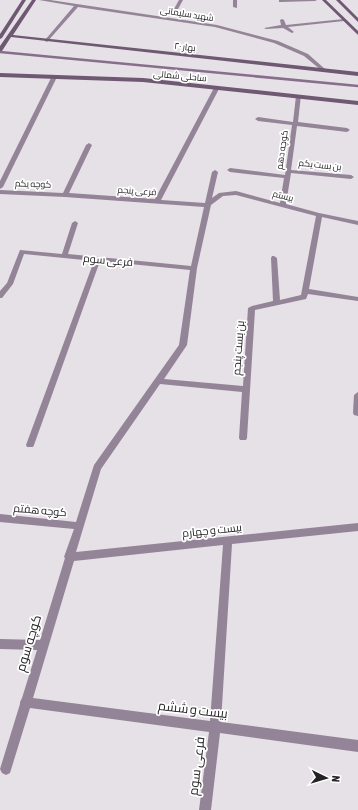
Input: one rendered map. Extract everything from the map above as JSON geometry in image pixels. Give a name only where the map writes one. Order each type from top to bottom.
[{"type":"street","points":[[1,36],[24,0]]},
{"type":"street","points":[[0,50],[34,0]]},
{"type":"street","name":"شهید سلیمانی","points":[[41,0],[215,26],[276,42],[306,56],[323,69]]},
{"type":"street","points":[[176,8],[181,0]]},
{"type":"street","points":[[235,0],[235,7]]},
{"type":"street","points":[[281,1],[315,0]]},
{"type":"street","points":[[324,0],[358,34]]},
{"type":"street","points":[[338,0],[358,21]]},
{"type":"street","points":[[47,41],[76,6]]},
{"type":"street","points":[[282,20],[284,26],[292,32]]},
{"type":"street","points":[[266,28],[344,20]]},
{"type":"street","points":[[1,36],[10,36]]},
{"type":"street","name":"بهار ۲۰","points":[[10,36],[358,74]]},
{"type":"street","name":"ساحلی شمالی","points":[[0,75],[143,80],[358,103]]},
{"type":"street","points":[[0,187],[54,77]]},
{"type":"street","points":[[157,202],[217,87]]},
{"type":"street","name":"کوچه دهم","points":[[282,206],[299,96]]},
{"type":"street","points":[[258,119],[347,130]]},
{"type":"street","points":[[65,194],[89,145]]},
{"type":"street","name":"بن بست یکم","points":[[230,170],[351,177]]},
{"type":"street","name":"کوچه سوم","points":[[6,769],[42,645],[97,468],[183,345],[194,268],[215,172]]},
{"type":"street","name":"کوچه یکم","points":[[0,192],[65,194]]},
{"type":"street","name":"بیستم","points":[[207,205],[221,194],[236,193],[282,206],[358,223]]},
{"type":"street","name":"فرعی پنجم","points":[[65,194],[207,205]]},
{"type":"street","points":[[274,258],[277,303],[304,297],[319,215]]},
{"type":"street","points":[[64,256],[75,223]]},
{"type":"street","name":"فرعی سوم","points":[[0,296],[10,284],[22,252],[194,268]]},
{"type":"street","points":[[30,445],[98,259]]},
{"type":"street","points":[[305,291],[358,299]]},
{"type":"street","name":"بن بست پنجم","points":[[243,438],[252,308],[277,303]]},
{"type":"street","points":[[158,381],[246,389]]},
{"type":"street","points":[[357,413],[358,395]]},
{"type":"street","name":"کوچه هفتم","points":[[0,518],[79,526]]},
{"type":"street","name":"بیست و چهارم","points":[[69,557],[358,527]]},
{"type":"street","name":"فرعی سوم","points":[[205,810],[215,726],[228,540]]},
{"type":"street","points":[[0,644],[42,645]]},
{"type":"street","name":"بیست و ششم","points":[[25,702],[358,746]]},
{"type":"waterway","points":[[0,52],[358,86]]}]
